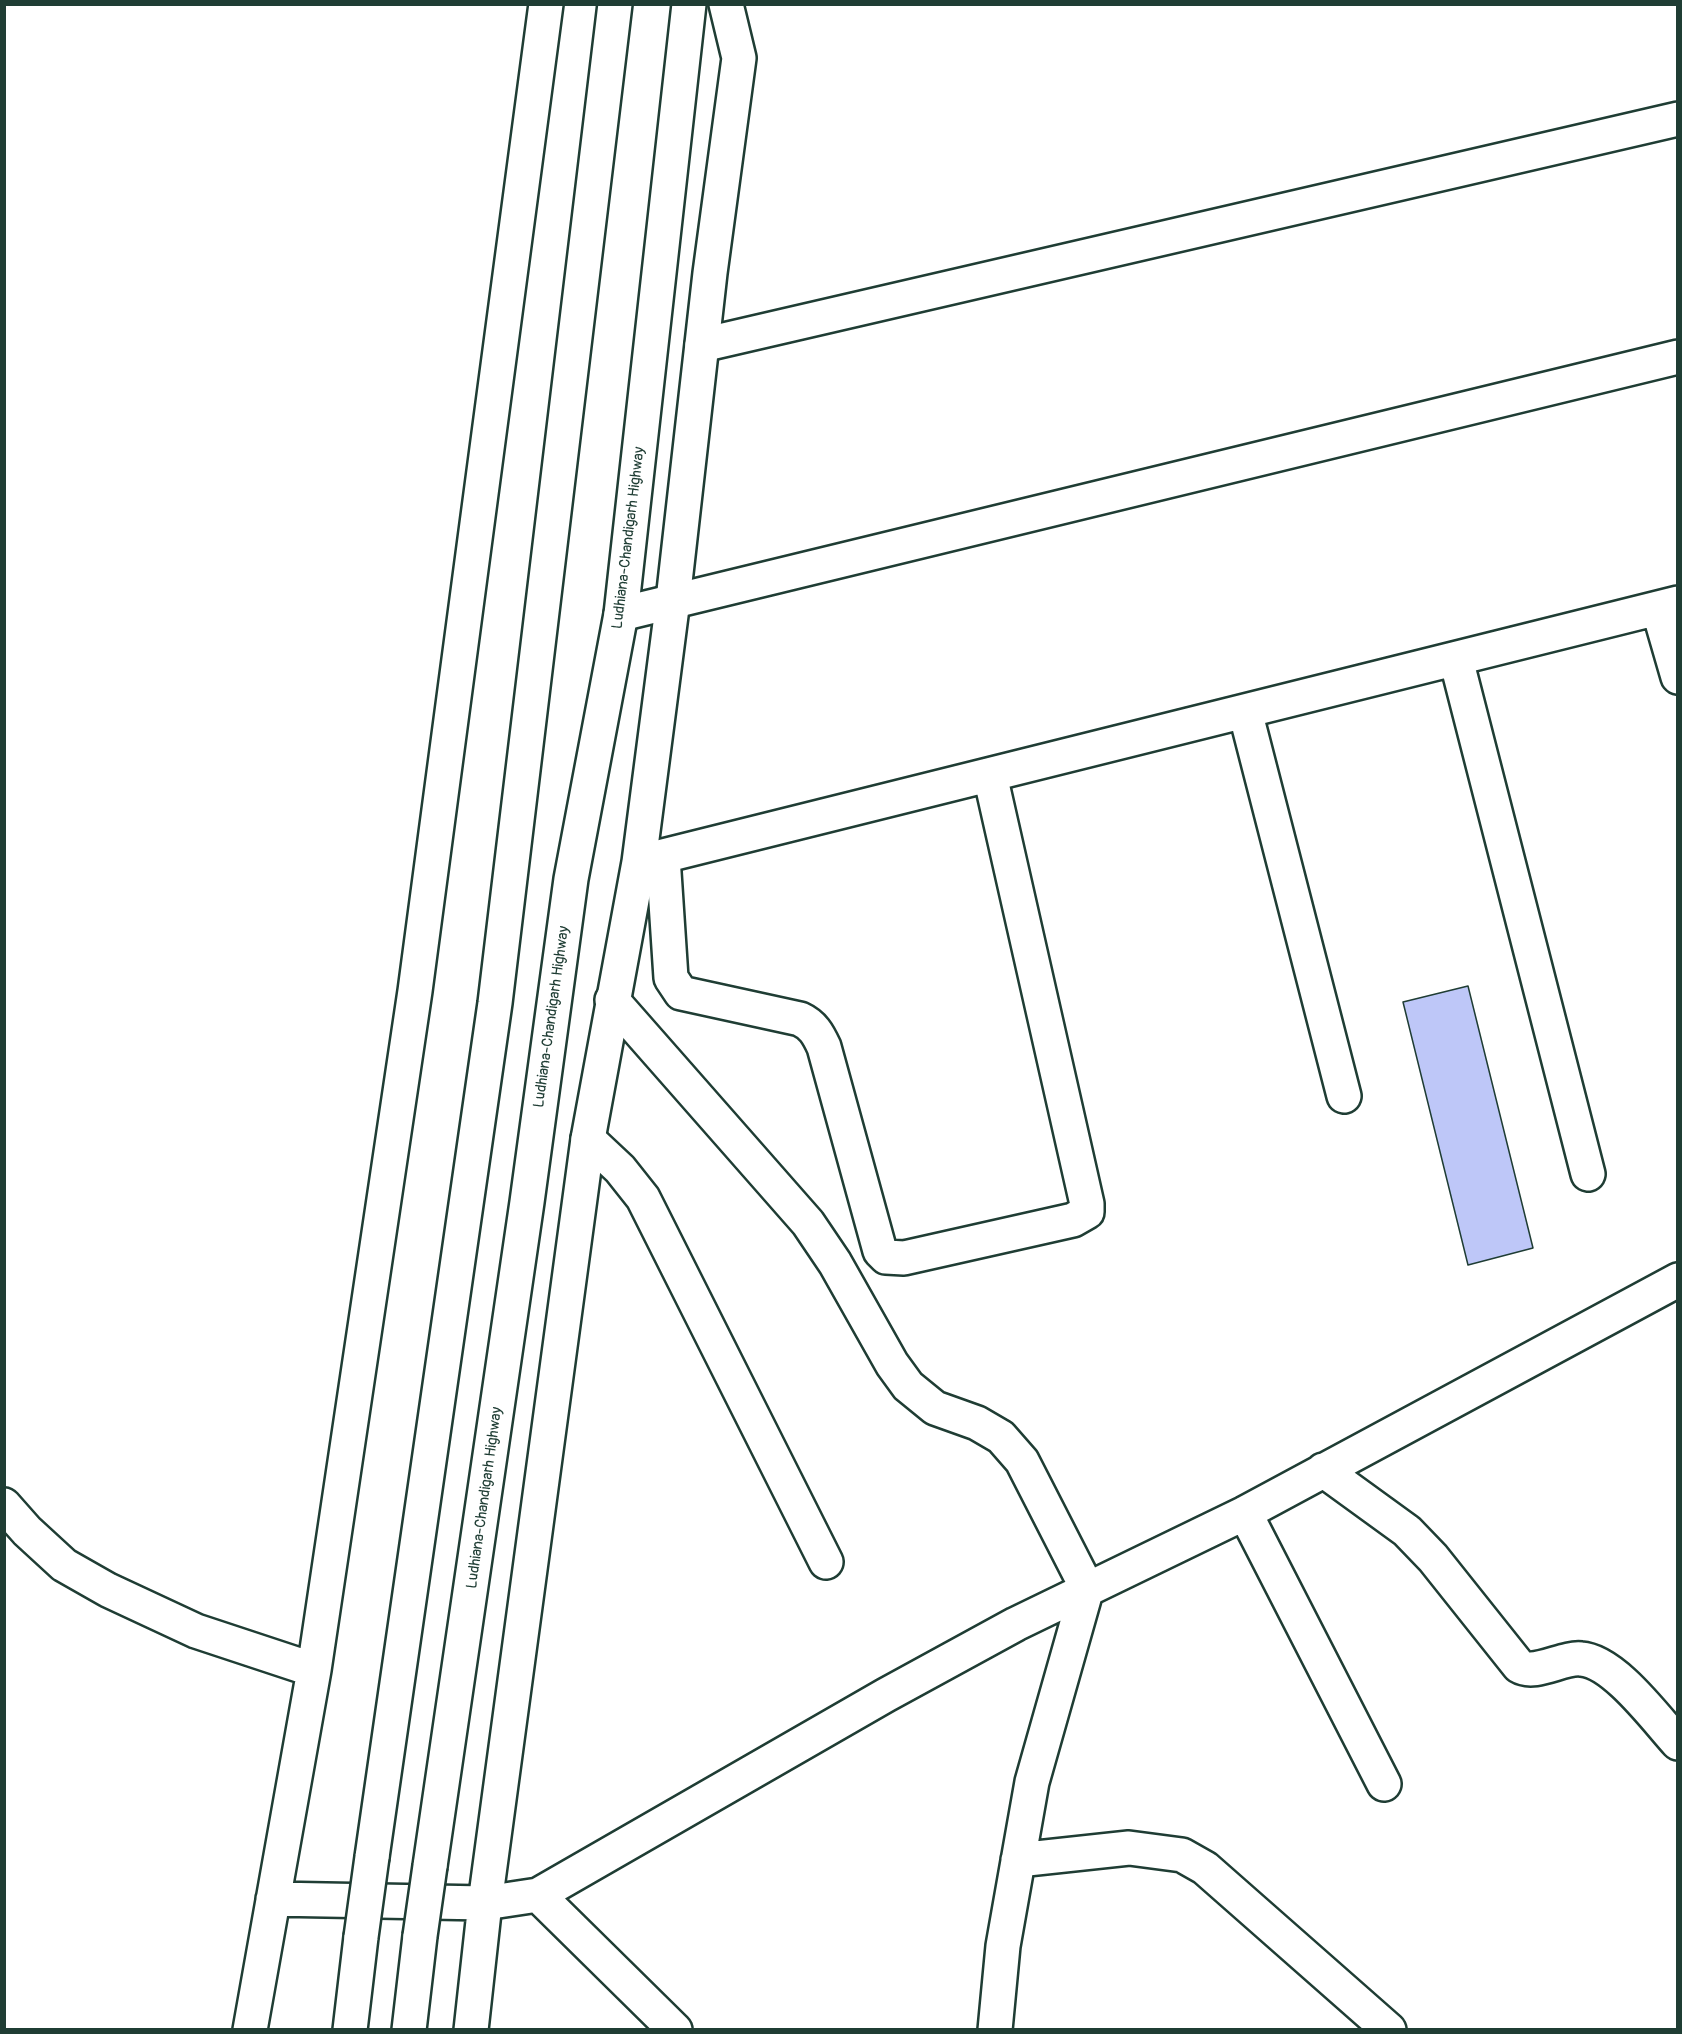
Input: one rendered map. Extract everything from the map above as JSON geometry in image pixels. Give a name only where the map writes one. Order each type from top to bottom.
[{"type":"main road","points":[[250,2030],[314,1670],[415,991],[546,4]]},
{"type":"main road","points":[[350,2030],[372,1857],[497,991],[615,4]]},
{"type":"main road","name":"Ludhiana-Chandigarh Highway","points":[[409,2030],[420,1936],[522,1237],[571,879],[621,614],[689,4]]},
{"type":"main road","points":[[471,2030],[485,1904],[588,1140],[612,1000],[651,860],[673,600],[702,345],[739,58],[726,4]]},
{"type":"main road","points":[[702,345],[1677,119]]},
{"type":"main road","points":[[621,614],[1677,357]]},
{"type":"main road","points":[[651,860],[1668,606],[1677,677]]},
{"type":"main road","points":[[1456,659],[1588,1174]]},
{"type":"main road","points":[[1245,711],[1344,1096]]},
{"type":"main road","points":[[651,860],[670,978],[675,987],[681,993],[800,1019],[809,1023],[818,1033],[880,1251],[886,1257],[904,1258],[1074,1220],[1087,1212],[1087,1204],[990,775]]},
{"type":"main road","points":[[612,1000],[808,1223],[835,1263],[892,1364],[908,1386],[935,1408],[977,1423],[1001,1437],[1023,1461],[1087,1588],[1032,1782],[1003,1946],[995,2030]]},
{"type":"main road","points":[[588,1140],[620,1169],[644,1198],[826,1562]]},
{"type":"main road","points":[[273,1899],[485,1904],[538,1895],[886,1695],[1087,1588],[1245,1512],[1677,1280]]},
{"type":"main road","points":[[1323,1470],[1407,1531],[1433,1558],[1519,1666],[1530,1669],[1568,1659],[1584,1659],[1599,1665],[1621,1681],[1677,1743]]},
{"type":"main road","points":[[4,1505],[27,1531],[64,1565],[108,1590],[196,1631],[314,1670]]},
{"type":"main road","points":[[1245,1512],[1384,1784]]},
{"type":"main road","points":[[1018,1860],[1129,1848],[1182,1855],[1205,1868],[1389,2030]]},
{"type":"main road","points":[[538,1895],[675,2030]]},
{"type":"building","points":[[1468,986],[1533,1248],[1468,1265],[1403,1002]]}]
